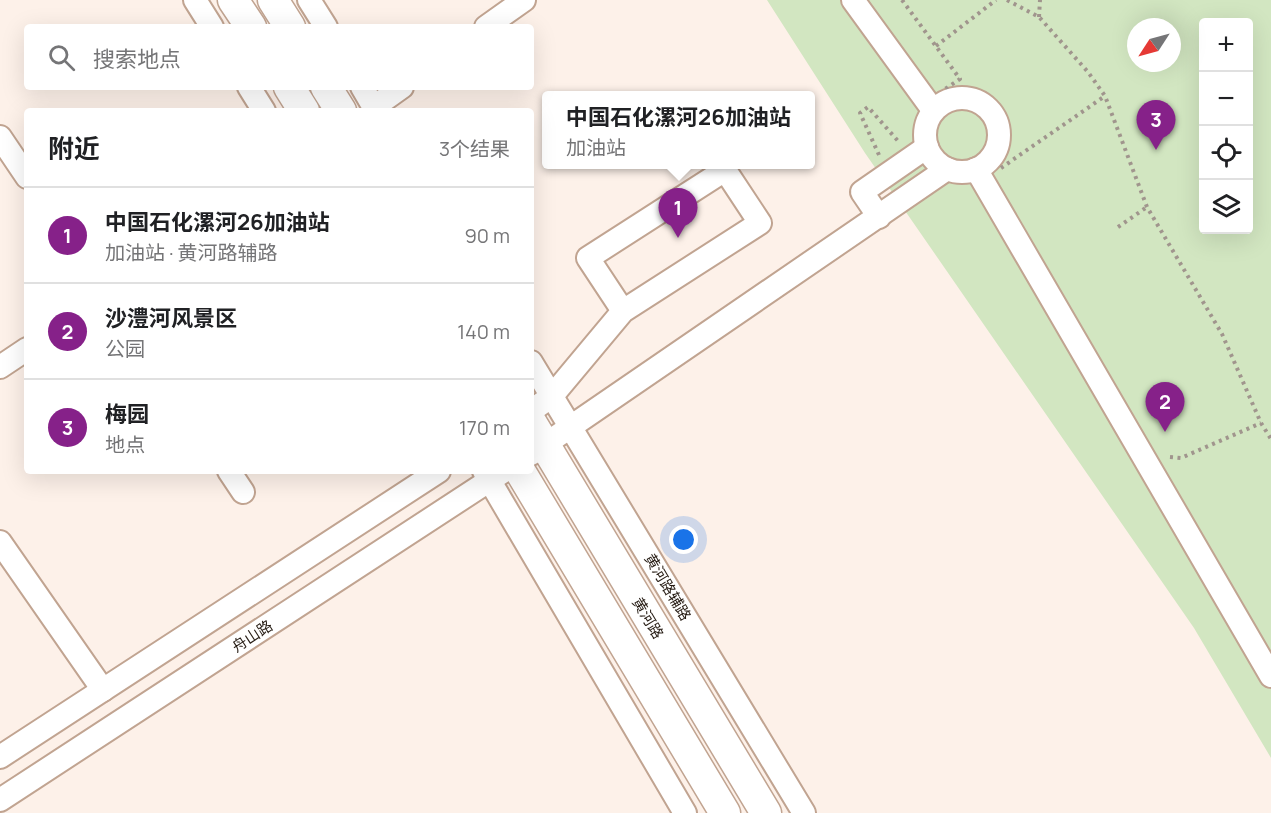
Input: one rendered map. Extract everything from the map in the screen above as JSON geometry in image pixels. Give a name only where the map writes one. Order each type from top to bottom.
[{"type":"main road","points":[[233,0],[249,24]]},
{"type":"main road","points":[[273,0],[288,24]]},
{"type":"main road","points":[[291,90],[302,108]]},
{"type":"main road","points":[[328,90],[339,108]]},
{"type":"main road","name":"黄河路","points":[[535,440],[766,813]]},
{"type":"main road","points":[[522,474],[725,813]]},
{"type":"street","points":[[195,0],[210,24]]},
{"type":"street","points":[[309,0],[324,24]]},
{"type":"street","points":[[490,24],[524,0]]},
{"type":"street","points":[[853,0],[930,106],[924,139],[919,152],[862,192],[879,217]]},
{"type":"street","points":[[251,90],[262,108]]},
{"type":"street","points":[[364,90],[374,108]]},
{"type":"street","points":[[376,108],[398,90]]},
{"type":"street","points":[[919,152],[932,157],[947,169],[966,172],[981,166],[994,154],[998,142],[997,124],[988,108],[978,101],[966,97],[954,98],[930,106]]},
{"type":"street","points":[[0,137],[24,173]]},
{"type":"street","points":[[981,166],[1141,453],[1271,676]]},
{"type":"street","points":[[535,440],[571,426],[947,169]]},
{"type":"street","points":[[534,409],[552,396],[623,311],[760,223],[725,170],[588,258],[623,311]]},
{"type":"street","points":[[0,367],[24,351]]},
{"type":"street","name":"黄河路辅路","points":[[534,367],[804,813]]},
{"type":"street","points":[[231,474],[243,492]]},
{"type":"street","points":[[0,758],[434,474]]},
{"type":"street","points":[[492,474],[685,813]]},
{"type":"street","name":"舟山路","points":[[0,800],[492,474]]},
{"type":"street","points":[[0,542],[103,690]]},
{"type":"path","points":[[902,0],[960,78],[930,106]]},
{"type":"path","points":[[936,46],[996,0]]},
{"type":"path","points":[[1007,0],[1039,17],[1088,72],[1105,96],[1147,207],[1222,334],[1261,423],[1271,439]]},
{"type":"path","points":[[1039,17],[1040,0]]},
{"type":"path","points":[[981,166],[999,169],[1105,96]]},
{"type":"path","points":[[870,187],[860,172],[880,158],[860,113],[868,107],[919,152]]},
{"type":"path","points":[[1118,227],[1147,207]]},
{"type":"path","points":[[1141,453],[1181,458],[1261,423]]},
{"type":"green space","points":[[767,0],[1271,0],[1271,758],[1194,628],[865,153]]},
{"type":"place","name":"梅园","points":[[1156,150]]},
{"type":"place","name":"中国石化漯河26加油站","points":[[678,238]]},
{"type":"place","name":"沙澧河风景区","points":[[1165,432]]}]
